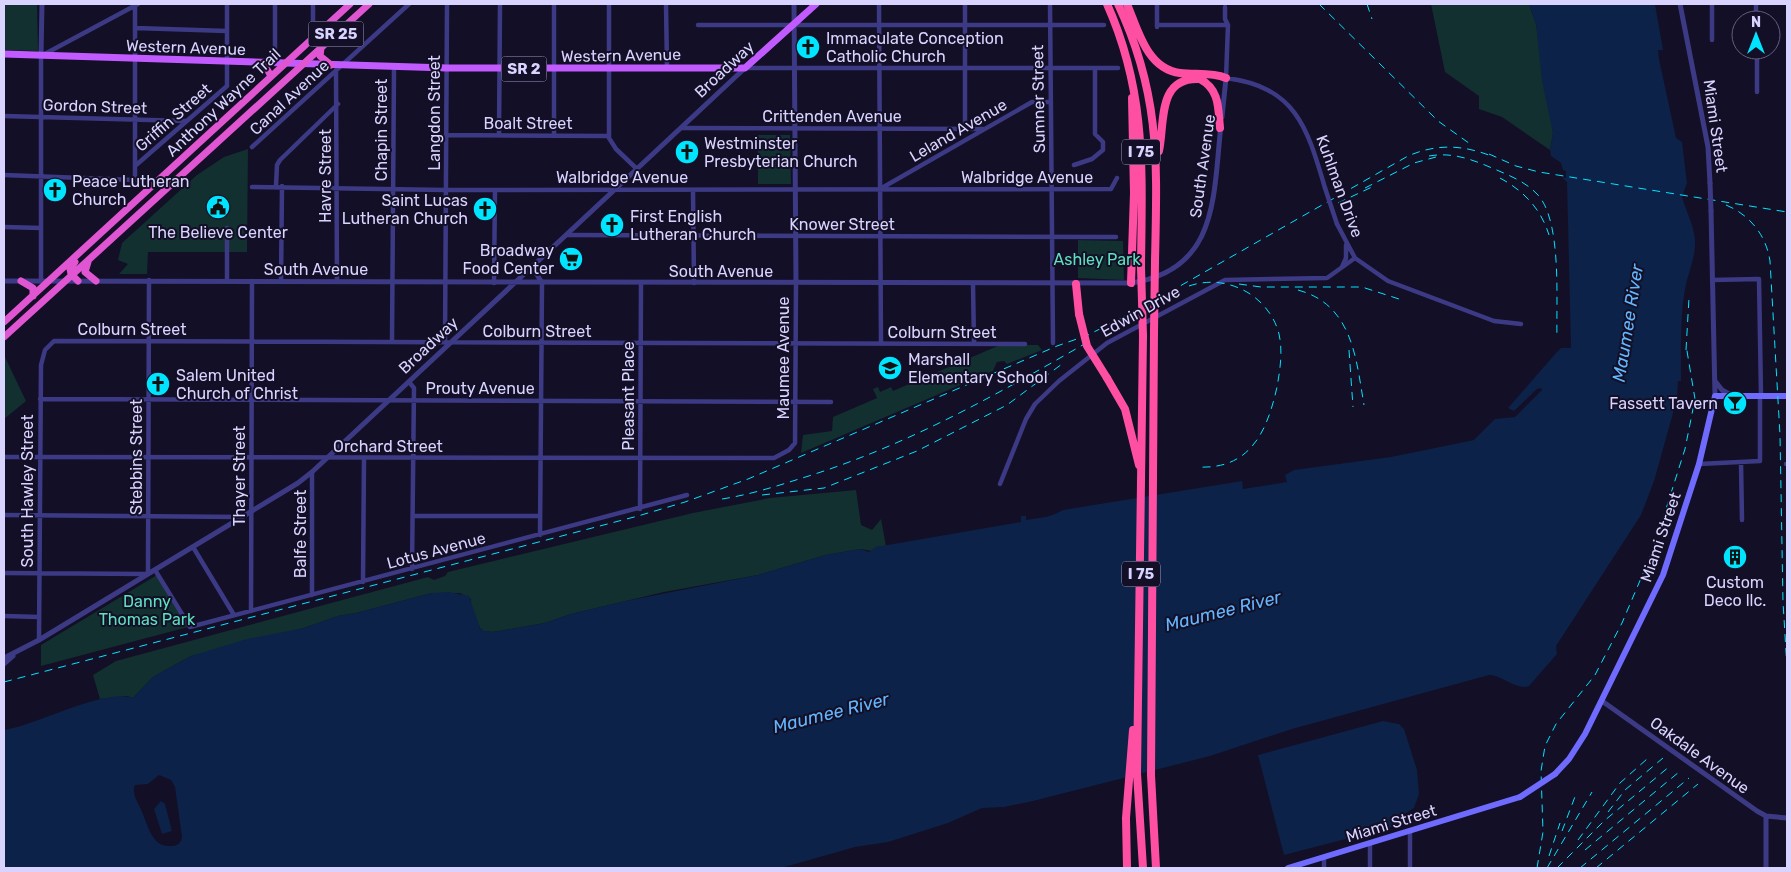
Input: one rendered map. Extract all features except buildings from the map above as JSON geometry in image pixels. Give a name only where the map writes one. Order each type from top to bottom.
[{"type":"highway","name":"Anthony Wayne Trail","points":[[4,322],[33,296],[45,282],[350,4]]},
{"type":"highway","name":"Anthony Wayne Trail","points":[[4,337],[72,279],[88,262],[369,4]]},
{"type":"highway","name":"I 75","points":[[1107,4],[1121,39],[1133,82],[1140,120],[1143,336],[1138,798],[1143,868]]},
{"type":"highway","name":"I 75","points":[[1118,4],[1136,46],[1146,79],[1152,109],[1157,163],[1154,330],[1152,800],[1156,868]]},
{"type":"highway","points":[[1127,4],[1148,53],[1156,63],[1168,70],[1179,73],[1219,75],[1226,78]]},
{"type":"highway","points":[[1121,39],[1129,76],[1134,118],[1131,283]]},
{"type":"highway","points":[[321,48],[320,56],[336,67]]},
{"type":"highway","points":[[259,63],[265,66],[272,76]]},
{"type":"highway","points":[[1157,163],[1164,109],[1170,90],[1182,81],[1226,78]]},
{"type":"highway","points":[[1200,79],[1212,87],[1216,94],[1220,128]]},
{"type":"highway","points":[[72,279],[70,269],[72,265],[91,247],[94,239]]},
{"type":"highway","points":[[88,262],[85,272],[96,281]]},
{"type":"highway","points":[[21,281],[33,288],[33,296]]},
{"type":"highway","points":[[12,330],[25,313],[45,294],[45,282]]},
{"type":"highway","points":[[1076,284],[1078,314],[1088,346],[1125,408],[1142,479]]},
{"type":"highway","points":[[1127,868],[1127,805],[1139,668]]},
{"type":"main road","name":"Broadway","points":[[745,68],[816,4]]},
{"type":"main road","name":"Western Avenue","points":[[4,54],[304,64],[336,67],[500,69],[745,68]]},
{"type":"main road","points":[[1715,396],[1787,396]]},
{"type":"main road","name":"Miami Street","points":[[1288,868],[1520,797],[1532,791],[1555,774],[1579,745],[1663,575],[1700,464],[1715,396]]},
{"type":"street","points":[[42,4],[41,228],[45,282]]},
{"type":"street","points":[[41,56],[136,4]]},
{"type":"street","points":[[4,175],[135,180],[136,4]]},
{"type":"street","points":[[227,62],[228,4]]},
{"type":"street","points":[[275,4],[275,63]]},
{"type":"street","points":[[313,4],[313,26]]},
{"type":"street","name":"Canal Avenue","points":[[252,148],[336,67],[409,4]]},
{"type":"street","name":"Langdon Street","points":[[445,343],[447,4]]},
{"type":"street","points":[[499,135],[500,4]]},
{"type":"street","points":[[554,4],[554,135]]},
{"type":"street","points":[[608,4],[609,136],[616,149],[637,170]]},
{"type":"street","points":[[666,4],[667,68]]},
{"type":"street","name":"Maumee Avenue","points":[[771,459],[789,450],[795,443],[796,190],[794,4]]},
{"type":"street","points":[[879,4],[881,344]]},
{"type":"street","points":[[964,4],[965,129]]},
{"type":"street","name":"Sumner Street","points":[[1050,4],[1053,343]]},
{"type":"street","points":[[1157,4],[1157,26],[1228,23]]},
{"type":"street","name":"Miami Street","points":[[1680,4],[1708,147],[1715,396]]},
{"type":"street","points":[[1712,4],[1712,40]]},
{"type":"street","name":"South Avenue","points":[[4,281],[45,282],[72,279],[96,281],[494,283],[1076,284],[1131,283],[1154,278],[1171,271],[1188,258],[1200,242],[1210,214],[1226,78],[1228,23],[1225,18],[1225,7]]},
{"type":"street","points":[[698,25],[1104,25]]},
{"type":"street","points":[[135,28],[227,31]]},
{"type":"street","points":[[1757,60],[1757,92]]},
{"type":"street","name":"Griffin Street","points":[[135,166],[227,86],[227,62]]},
{"type":"street","name":"Havre Street","points":[[336,67],[338,104],[337,282]]},
{"type":"street","name":"Chapin Street","points":[[392,342],[394,67]]},
{"type":"street","name":"Western Avenue","points":[[745,68],[1118,68]]},
{"type":"street","name":"Broadway","points":[[4,658],[39,640],[155,570],[251,512],[312,472],[745,68]]},
{"type":"street","points":[[1074,165],[1092,159],[1103,150],[1104,145],[1096,134],[1095,68]]},
{"type":"street","name":"Kuhlman Drive","points":[[1226,78],[1243,80],[1264,87],[1287,102],[1307,131],[1337,224],[1345,242],[1355,258],[1366,268],[1391,283],[1494,321],[1521,324]]},
{"type":"street","name":"Leland Avenue","points":[[880,189],[1032,102],[1051,102]]},
{"type":"street","points":[[281,281],[277,165],[338,104]]},
{"type":"street","name":"Gordon Street","points":[[4,116],[186,121]]},
{"type":"street","name":"Crittenden Avenue","points":[[681,128],[983,129]]},
{"type":"street","name":"Boalt Street","points":[[446,135],[609,136]]},
{"type":"street","name":"Walbridge Avenue","points":[[252,187],[279,186],[393,190],[1111,189],[1117,178]]},
{"type":"street","points":[[494,283],[495,190]]},
{"type":"street","points":[[693,190],[694,283]]},
{"type":"street","points":[[4,227],[41,228]]},
{"type":"street","points":[[226,281],[227,228]]},
{"type":"street","name":"Knower Street","points":[[567,235],[1116,237]]},
{"type":"street","points":[[1338,272],[1346,258],[1345,242]]},
{"type":"street","name":"Edwin Drive","points":[[1000,484],[1026,419],[1035,404],[1051,387],[1107,343],[1225,280],[1240,278],[1321,279],[1338,272],[1355,258]]},
{"type":"street","points":[[535,265],[536,273],[542,283],[540,536]]},
{"type":"street","points":[[1700,464],[1760,462],[1759,279],[1712,280]]},
{"type":"street","name":"Stebbins Street","points":[[148,574],[149,280]]},
{"type":"street","name":"Thayer Street","points":[[251,611],[252,281]]},
{"type":"street","name":"Pleasant Place","points":[[640,509],[641,283]]},
{"type":"street","points":[[973,284],[974,344]]},
{"type":"street","name":"Colburn Street","points":[[50,345],[60,340],[252,343],[1025,344]]},
{"type":"street","name":"South Hawley Street","points":[[39,640],[40,399],[42,356],[50,345]]},
{"type":"street","points":[[1714,378],[1722,390],[1734,396]]},
{"type":"street","points":[[409,382],[414,388],[412,569]]},
{"type":"street","name":"Prouty Avenue","points":[[40,399],[831,402]]},
{"type":"street","name":"Orchard Street","points":[[4,457],[771,459]]},
{"type":"street","points":[[363,582],[364,458]]},
{"type":"street","points":[[1742,464],[1742,520]]},
{"type":"street","name":"Balfe Street","points":[[312,472],[312,595]]},
{"type":"street","name":"Lotus Avenue","points":[[155,570],[190,627],[540,536],[687,495]]},
{"type":"street","points":[[4,515],[242,517]]},
{"type":"street","points":[[413,516],[540,516]]},
{"type":"street","points":[[193,547],[234,615]]},
{"type":"street","points":[[4,573],[148,574]]},
{"type":"street","points":[[4,616],[40,617]]},
{"type":"street","name":"Broadway","points":[[4,664],[18,652]]},
{"type":"street","name":"Oakdale Avenue","points":[[1602,700],[1766,816],[1787,818]]},
{"type":"street","points":[[1766,816],[1766,868]]},
{"type":"street","points":[[1410,832],[1410,868]]},
{"type":"street","points":[[1370,844],[1370,868]]},
{"type":"street","points":[[1324,858],[1324,868]]},
{"type":"green space","points":[[4,4],[37,4],[38,51],[4,50]]},
{"type":"green space","points":[[1431,4],[1529,4],[1536,24],[1553,133],[1550,150],[1502,117],[1479,109],[1479,96],[1445,72]]},
{"type":"green space","points":[[758,135],[790,135],[791,184],[758,184]]},
{"type":"green space","points":[[248,149],[247,252],[148,252],[147,274],[119,274],[128,264],[118,260],[122,243],[197,175],[224,157]]},
{"type":"green space","name":"Ashley Park","points":[[1078,240],[1123,241],[1124,280],[1078,278]]},
{"type":"green space","points":[[1000,345],[1038,345],[1042,350],[1007,364],[1004,361],[997,362],[993,371],[801,453],[803,435],[832,431],[833,417],[877,398],[873,389],[878,387],[880,392],[891,387],[893,391]]},
{"type":"green space","points":[[4,355],[26,401],[4,419]]},
{"type":"green space","points":[[856,490],[861,525],[872,530],[881,519],[886,546],[876,547],[873,551],[860,549],[826,555],[758,575],[664,592],[571,614],[545,623],[493,632],[484,631],[480,628],[471,607],[471,599],[460,593],[432,593],[338,616],[304,628],[191,656],[153,677],[133,698],[127,696],[100,699],[93,675],[116,661],[428,577],[434,580],[445,576],[448,572],[693,513],[770,498]]},
{"type":"green space","name":"Danny Thomas Park","points":[[157,575],[188,627],[41,666],[41,645]]},
{"type":"water","name":"Maumee River","points":[[1529,4],[1655,4],[1663,50],[1658,50],[1659,59],[1676,138],[1682,142],[1687,183],[1682,197],[1693,229],[1695,247],[1683,300],[1681,381],[1678,381],[1677,399],[1654,481],[1641,515],[1556,646],[1557,654],[1529,686],[1514,685],[1499,677],[1489,675],[1292,729],[1210,756],[1033,801],[1004,807],[982,808],[948,823],[888,842],[855,847],[781,868],[4,868],[4,730],[18,727],[88,702],[120,696],[133,698],[153,677],[191,656],[247,639],[304,628],[338,616],[432,593],[449,592],[469,596],[480,628],[484,631],[493,632],[545,623],[571,614],[626,601],[758,575],[826,555],[860,549],[869,552],[876,547],[1021,522],[1021,516],[1026,516],[1026,520],[1036,519],[1050,516],[1063,510],[1242,481],[1243,489],[1287,482],[1285,475],[1294,470],[1391,457],[1474,440],[1495,419],[1515,417],[1542,390],[1541,388],[1537,389],[1514,411],[1508,408],[1561,348],[1571,348],[1567,182],[1562,178],[1566,178],[1566,171],[1563,170],[1561,163],[1551,156],[1550,150],[1553,133],[1542,81],[1536,24]],"holes":[[[159,775],[171,780],[175,787],[182,837],[178,844],[165,846],[155,840],[152,835],[136,799],[134,789],[135,785],[148,784]]]},
{"type":"water","points":[[1383,721],[1399,724],[1404,729],[1417,770],[1419,794],[1414,808],[1397,819],[1392,827],[1284,855],[1258,755]]},
{"type":"water","points":[[161,801],[165,804],[172,831],[162,834],[154,809]]},
{"type":"railway","points":[[1319,4],[1438,121],[1473,146]]},
{"type":"railway","points":[[1367,4],[1372,19]]},
{"type":"railway","points":[[4,682],[638,516],[685,502],[748,479],[1057,346],[1088,335],[1145,306],[1408,156],[1430,149],[1451,147],[1472,150],[1494,157]]},
{"type":"railway","points":[[1489,154],[1516,166],[1539,172],[1787,212]]},
{"type":"railway","points":[[1429,156],[1446,155],[1477,162],[1516,179],[1538,195],[1546,207],[1554,242],[1557,283],[1557,337]]},
{"type":"railway","points":[[1365,188],[1414,163],[1436,157]]},
{"type":"railway","points":[[1500,178],[1524,195],[1536,209],[1549,235]]},
{"type":"railway","points":[[1338,203],[1372,187]]},
{"type":"railway","points":[[1726,205],[1742,214],[1756,227],[1765,243],[1770,261],[1780,435],[1783,602],[1787,668]]},
{"type":"railway","points":[[1189,286],[1217,283],[1231,285],[1244,290],[1256,298],[1274,320],[1281,347],[1281,361],[1273,403],[1268,419],[1253,445],[1243,455],[1230,462],[1215,466],[1197,467]]},
{"type":"railway","points":[[1239,284],[1261,287],[1362,287],[1399,299]]},
{"type":"railway","points":[[1298,290],[1316,297],[1330,308],[1341,321],[1349,336],[1354,352],[1364,405]]},
{"type":"railway","points":[[1686,350],[1689,298]]},
{"type":"railway","points":[[722,499],[780,485],[838,466],[914,435],[1022,380],[1093,339]]},
{"type":"railway","points":[[1537,868],[1543,832],[1541,771],[1545,746],[1556,724],[1595,675],[1622,623],[1653,550],[1685,449],[1695,399],[1686,345]]},
{"type":"railway","points":[[1349,350],[1353,407]]},
{"type":"railway","points":[[762,495],[824,488],[917,451],[1007,405],[1062,364]]},
{"type":"railway","points":[[1608,812],[1625,790],[1663,758]]},
{"type":"railway","points":[[1578,840],[1620,783],[1647,759]]},
{"type":"railway","points":[[1557,868],[1604,821],[1670,766]]},
{"type":"railway","points":[[1585,850],[1679,772]]},
{"type":"railway","points":[[1580,868],[1689,778]]},
{"type":"railway","points":[[1596,868],[1698,784]]},
{"type":"railway","points":[[1547,868],[1592,792]]},
{"type":"railway","points":[[1562,831],[1576,794]]},
{"type":"railway","points":[[1549,856],[1560,823]]},
{"type":"place","name":"Immaculate Conception Catholic Church","points":[[808,47]]},
{"type":"place","name":"Westminster Presbyterian Church","points":[[687,152]]},
{"type":"place","name":"Peace Lutheran Church","points":[[55,190]]},
{"type":"place","name":"The Believe Center","points":[[218,207]]},
{"type":"place","name":"Saint Lucas Lutheran Church","points":[[485,209]]},
{"type":"place","name":"First English Lutheran Church","points":[[612,225]]},
{"type":"place","name":"Broadway Food Center","points":[[571,259]]},
{"type":"place","name":"Marshall Elementary School","points":[[890,368]]},
{"type":"place","name":"Salem United Church of Christ","points":[[158,384]]},
{"type":"place","name":"Fassett Tavern","points":[[1735,403]]},
{"type":"place","name":"Custom Deco llc.","points":[[1735,557]]}]
